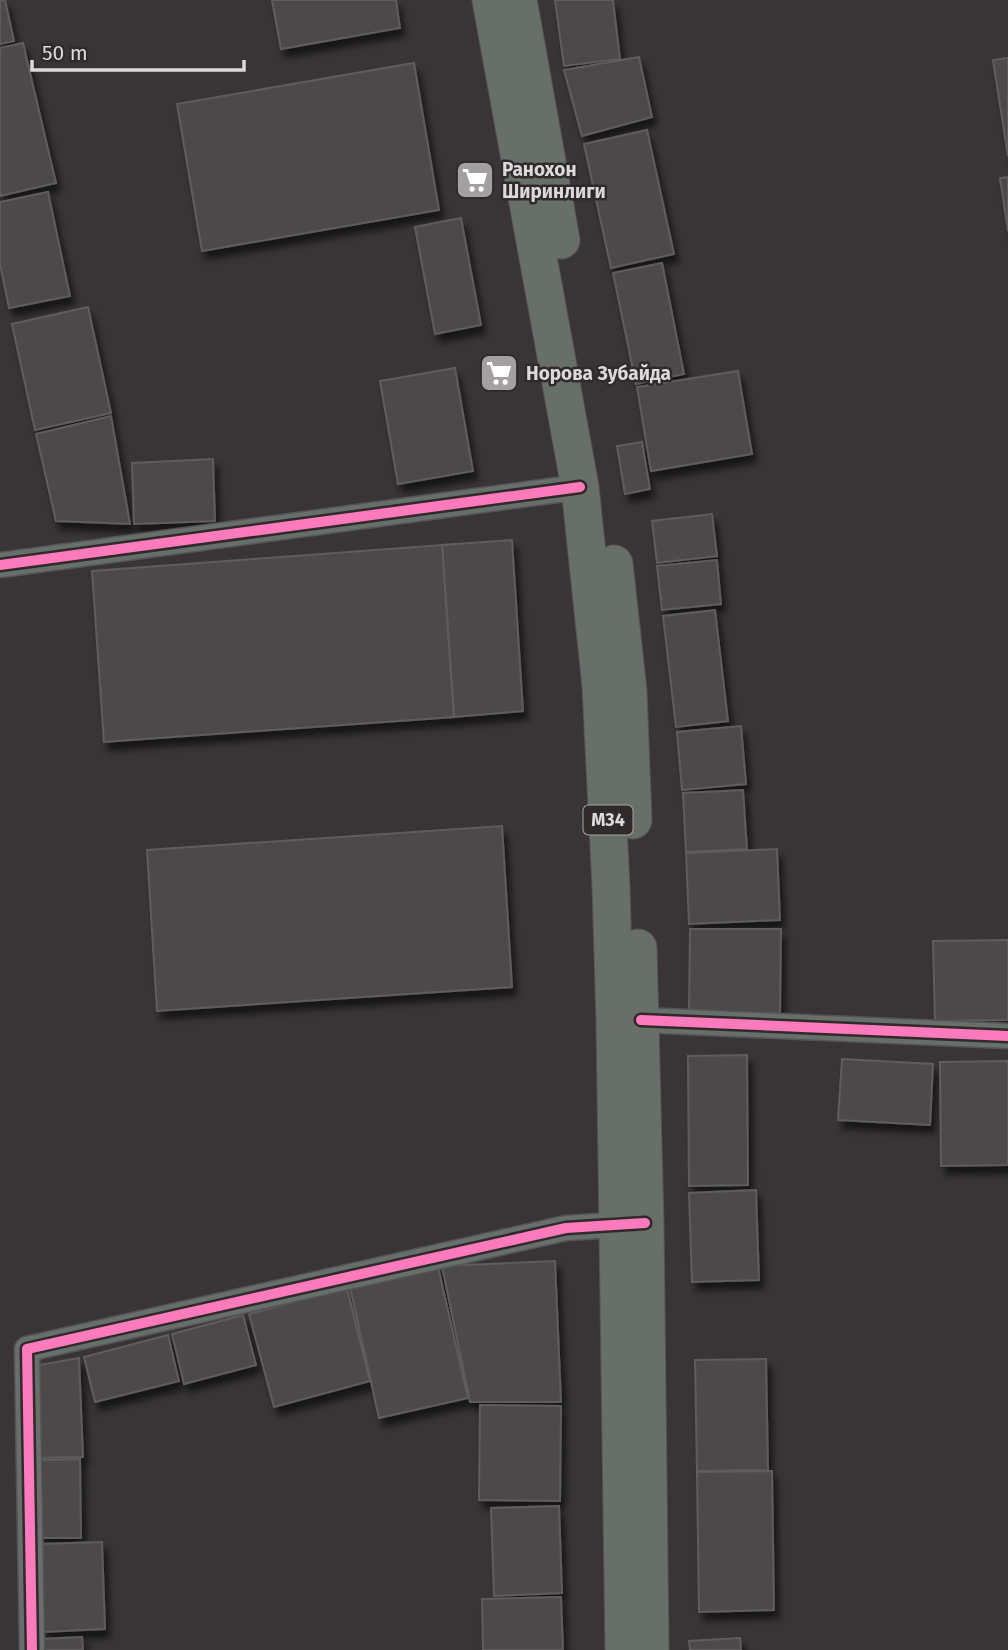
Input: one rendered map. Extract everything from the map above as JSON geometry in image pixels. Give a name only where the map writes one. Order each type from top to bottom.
[{"type":"main road","name":"M34","points":[[491,0],[580,486],[601,686],[615,994],[632,1224],[650,1650]]},
{"type":"main road","name":"M34","points":[[519,0],[608,509],[628,691],[641,1020],[632,1224],[624,1650]]},
{"type":"street","points":[[0,565],[580,486]]},
{"type":"street","points":[[641,1020],[1008,1036]]},
{"type":"street","points":[[32,1650],[27,1349],[566,1228],[632,1224]]},
{"type":"building","points":[[0,0],[5,0],[14,41],[0,44]]},
{"type":"building","points":[[272,0],[396,0],[400,28],[281,49]]},
{"type":"building","points":[[555,0],[613,0],[620,59],[564,66]]},
{"type":"building","points":[[23,43],[56,183],[0,196],[0,48]]},
{"type":"building","points":[[639,57],[652,117],[582,136],[564,70]]},
{"type":"building","points":[[1008,58],[1008,156],[993,60]]},
{"type":"building","points":[[414,63],[439,210],[202,251],[177,104]]},
{"type":"building","points":[[647,130],[674,254],[611,268],[584,144]]},
{"type":"building","points":[[1008,177],[1008,231],[1000,178]]},
{"type":"building","points":[[48,192],[70,296],[9,308],[0,264],[0,202]]},
{"type":"building","points":[[461,218],[481,325],[435,334],[415,227]]},
{"type":"building","points":[[662,263],[684,374],[636,384],[613,273]]},
{"type":"building","points":[[88,307],[111,413],[35,430],[12,324]]},
{"type":"building","points":[[455,368],[473,471],[398,484],[380,381]]},
{"type":"building","points":[[738,371],[752,454],[651,471],[637,387]]},
{"type":"building","points":[[111,416],[130,524],[56,521],[36,434]]},
{"type":"building","points":[[642,442],[650,489],[625,494],[617,446]]},
{"type":"building","points":[[213,459],[215,521],[134,524],[132,463]]},
{"type":"building","points":[[712,514],[717,556],[657,563],[652,521]]},
{"type":"building","points":[[512,540],[523,711],[454,717],[442,545]]},
{"type":"building","points":[[442,545],[454,717],[104,742],[92,571]]},
{"type":"building","points":[[717,560],[721,604],[662,610],[657,566]]},
{"type":"building","points":[[715,610],[728,721],[676,727],[663,616]]},
{"type":"building","points":[[741,726],[746,784],[682,790],[677,732]]},
{"type":"building","points":[[743,790],[747,849],[686,852],[683,793]]},
{"type":"building","points":[[502,826],[512,987],[157,1011],[147,850]]},
{"type":"building","points":[[777,849],[780,920],[689,924],[686,853]]},
{"type":"building","points":[[690,929],[781,929],[780,1013],[689,1012]]},
{"type":"building","points":[[1008,940],[1008,1020],[935,1021],[933,941]]},
{"type":"building","points":[[747,1055],[748,1185],[689,1186],[688,1056]]},
{"type":"building","points":[[842,1059],[933,1064],[930,1125],[838,1120]]},
{"type":"building","points":[[1008,1061],[1008,1165],[941,1166],[940,1062]]},
{"type":"building","points":[[756,1190],[759,1280],[692,1282],[689,1193]]},
{"type":"building","points":[[555,1261],[561,1402],[470,1402],[442,1266]]},
{"type":"building","points":[[438,1267],[468,1398],[379,1418],[350,1287]]},
{"type":"building","points":[[347,1288],[370,1381],[274,1407],[249,1314]]},
{"type":"building","points":[[243,1315],[256,1365],[184,1384],[172,1334]]},
{"type":"building","points":[[168,1335],[179,1381],[95,1402],[84,1357]]},
{"type":"building","points":[[79,1358],[83,1457],[37,1458],[34,1366]]},
{"type":"building","points":[[766,1359],[768,1470],[697,1471],[695,1360]]},
{"type":"building","points":[[480,1405],[561,1406],[560,1501],[479,1500]]},
{"type":"building","points":[[80,1459],[81,1538],[39,1538],[37,1460]]},
{"type":"building","points":[[772,1471],[774,1610],[699,1612],[697,1472]]},
{"type":"building","points":[[559,1506],[562,1593],[494,1596],[491,1508]]},
{"type":"building","points":[[102,1542],[105,1629],[43,1632],[40,1544]]},
{"type":"building","points":[[561,1597],[563,1650],[483,1650],[482,1599]]},
{"type":"building","points":[[82,1637],[83,1650],[42,1650],[41,1639]]},
{"type":"building","points":[[740,1638],[741,1650],[690,1650],[689,1641]]},
{"type":"cycle path","points":[[0,565],[580,487]]},
{"type":"cycle path","points":[[641,1020],[1008,1036]]},
{"type":"cycle path","points":[[32,1650],[27,1349],[566,1228],[645,1223]]},
{"type":"place","name":"Ранохон Ширинлиги","points":[[475,180]]},
{"type":"place","name":"Норова Зубайда","points":[[499,373]]}]
